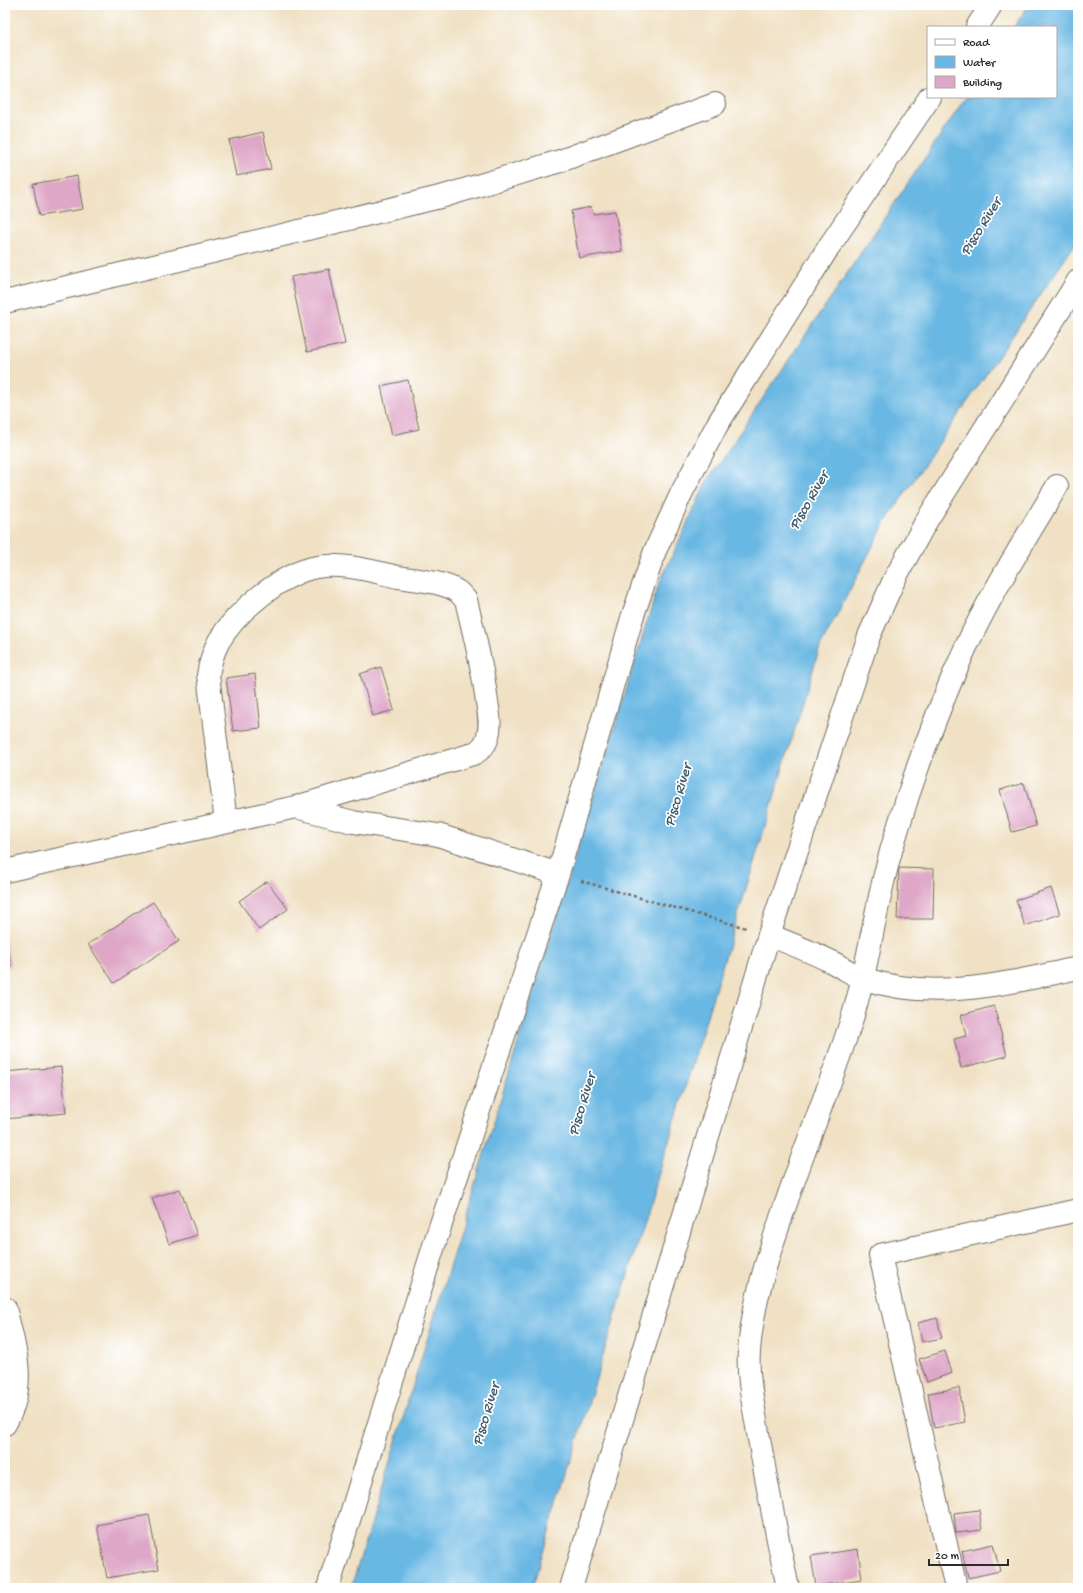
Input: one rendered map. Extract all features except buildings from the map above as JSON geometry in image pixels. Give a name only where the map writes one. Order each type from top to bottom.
[{"type":"street","points":[[978,26],[991,5]]},
{"type":"street","points":[[328,1588],[436,1239],[566,876],[632,618],[655,550],[682,492],[717,424],[830,245],[929,98]]},
{"type":"street","points":[[5,302],[444,196],[560,161],[715,104]]},
{"type":"street","points":[[571,1588],[760,932],[869,636],[894,580],[927,520],[1078,281]]},
{"type":"street","points":[[788,1588],[766,1477],[752,1392],[748,1356],[752,1324],[769,1253],[794,1175],[847,1037],[864,978],[882,883],[894,840],[924,751],[965,649],[1008,567],[1057,486]]},
{"type":"street","points":[[5,871],[296,807],[480,751],[485,744],[490,721],[484,672],[466,600],[458,591],[423,581],[336,566],[318,566],[300,571],[277,584],[232,622],[219,641],[211,659],[208,675],[226,822]]},
{"type":"street","points":[[296,807],[353,822],[438,835],[566,876]]},
{"type":"street","points":[[760,932],[808,951],[864,978],[894,987],[921,990],[952,990],[986,986],[1078,968]]},
{"type":"street","points":[[956,1588],[880,1254],[1078,1210]]},
{"type":"street","points":[[5,1308],[18,1363],[18,1385],[15,1399],[5,1424]]},
{"type":"path","points":[[566,876],[760,932]]},
{"type":"water","name":"Pisco River","points":[[1029,5],[1078,5],[1078,240],[886,521],[820,647],[532,1588],[351,1588],[658,586],[707,481],[965,98],[1057,98],[1057,26],[1015,26]]}]
